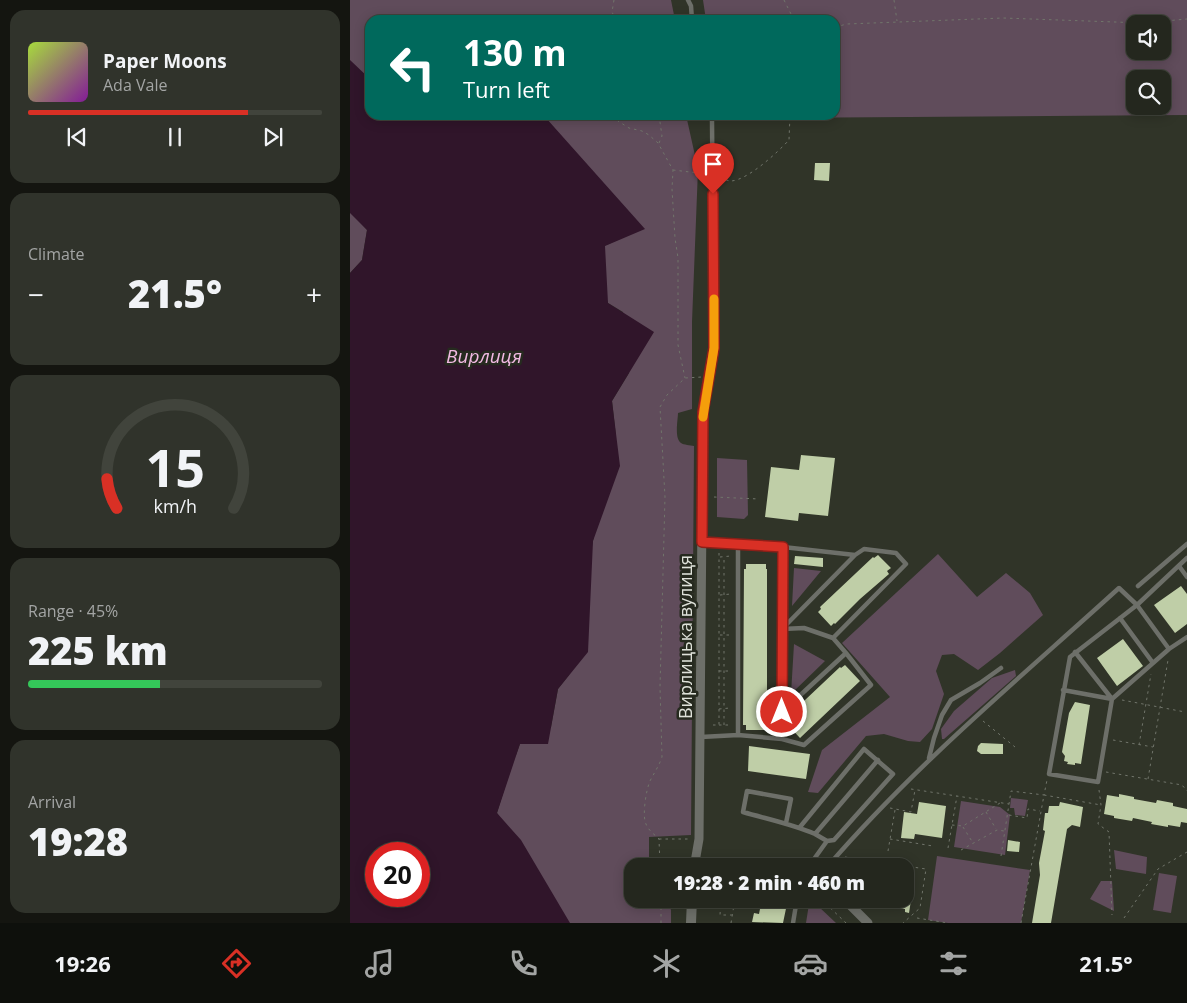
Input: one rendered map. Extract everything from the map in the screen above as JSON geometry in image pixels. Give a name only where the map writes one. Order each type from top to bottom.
[{"type":"street","name":"Вирлицька вулиця","points":[[696,858],[699,839],[701,737],[703,412]]},
{"type":"street","points":[[691,923],[692,908]]},
{"type":"street","points":[[853,908],[868,923]]},
{"type":"lane","points":[[688,0],[692,15]]},
{"type":"lane","points":[[703,412],[714,348],[712,120]]},
{"type":"lane","points":[[702,542],[783,547],[855,555]]},
{"type":"lane","points":[[738,544],[738,736]]},
{"type":"lane","points":[[1138,586],[1187,544]]},
{"type":"lane","points":[[782,739],[783,547]]},
{"type":"lane","points":[[782,629],[855,555],[864,549],[896,553],[906,564],[833,638]]},
{"type":"lane","points":[[1187,558],[1137,605],[1075,652],[1069,661],[1048,774],[1098,782],[1112,698],[1187,637]]},
{"type":"lane","points":[[1179,566],[1187,577]]},
{"type":"lane","points":[[836,856],[929,760],[1120,588],[1137,605],[1169,650]]},
{"type":"lane","points":[[1120,618],[1153,663]]},
{"type":"lane","points":[[701,737],[738,736],[782,739],[804,745],[870,685],[833,638],[804,628],[782,629]]},
{"type":"lane","points":[[1075,652],[1112,698]]},
{"type":"lane","points":[[782,712],[846,653]]},
{"type":"lane","points":[[929,760],[942,715],[951,700],[1001,668]]},
{"type":"lane","points":[[1063,690],[1112,698]]},
{"type":"lane","points":[[786,824],[791,799],[747,791],[743,812],[786,824],[800,827],[827,841],[834,840],[893,774],[864,749],[800,827]]},
{"type":"lane","points":[[816,834],[878,760]]},
{"type":"lane","points":[[815,858],[827,841]]},
{"type":"lane","points":[[793,923],[796,908]]},
{"type":"path","points":[[614,0],[612,12],[614,15]]},
{"type":"path","points":[[784,0],[792,15]]},
{"type":"path","points":[[894,0],[897,22]]},
{"type":"path","points":[[840,26],[1003,18],[1143,23],[1187,19]]},
{"type":"path","points":[[617,120],[628,128],[649,134],[658,143],[673,170],[672,189],[678,258],[678,345],[685,378]]},
{"type":"path","points":[[658,143],[662,136],[660,120]]},
{"type":"path","points":[[673,170],[713,175],[730,181],[739,179],[772,158],[789,140],[790,120]]},
{"type":"path","points":[[660,858],[659,839],[645,824],[644,817],[650,781],[660,766],[662,757],[660,687],[665,497],[660,407],[666,395],[685,378],[710,377]]},
{"type":"path","points":[[714,497],[759,499]]},
{"type":"path","points":[[718,725],[719,543]]},
{"type":"path","points":[[719,556],[738,556]]},
{"type":"path","points":[[724,556],[724,725]]},
{"type":"path","points":[[719,594],[738,594]]},
{"type":"path","points":[[719,635],[738,635]]},
{"type":"path","points":[[1148,779],[1169,650]]},
{"type":"path","points":[[1139,745],[1153,663]]},
{"type":"path","points":[[719,671],[737,671]]},
{"type":"path","points":[[1112,698],[1185,712]]},
{"type":"path","points":[[719,709],[738,708]]},
{"type":"path","points":[[976,716],[1015,747]]},
{"type":"path","points":[[713,725],[738,725]]},
{"type":"path","points":[[1105,738],[1153,748]]},
{"type":"path","points":[[1100,770],[1182,785],[1187,791]]},
{"type":"path","points":[[1021,923],[1048,774]]},
{"type":"path","points":[[1098,782],[1101,804],[1098,824],[1109,832],[1112,915]]},
{"type":"path","points":[[902,787],[1009,804]]},
{"type":"path","points":[[882,807],[911,812],[915,789]]},
{"type":"path","points":[[1001,856],[1011,791],[1101,804]]},
{"type":"path","points":[[948,848],[957,796]]},
{"type":"path","points":[[952,825],[963,826],[1001,802]]},
{"type":"path","points":[[888,851],[895,809]]},
{"type":"path","points":[[1008,814],[1027,818],[1028,809],[1041,811]]},
{"type":"path","points":[[986,812],[997,830]]},
{"type":"path","points":[[963,826],[973,843]]},
{"type":"path","points":[[961,850],[997,830],[1005,831]]},
{"type":"path","points":[[659,839],[691,839]]},
{"type":"path","points":[[890,839],[933,846]]},
{"type":"path","points":[[1124,918],[1158,870],[1187,852]]},
{"type":"path","points":[[836,856],[926,869],[920,908],[903,923]]},
{"type":"path","points":[[660,923],[661,908]]},
{"type":"path","points":[[720,908],[720,915],[732,916]]},
{"type":"path","points":[[730,923],[733,908]]},
{"type":"path","points":[[830,908],[846,923]]},
{"type":"path","points":[[917,918],[948,923]]},
{"type":"shaded area","points":[[350,0],[671,0],[674,15],[365,15],[365,98],[350,84]]},
{"type":"shaded area","points":[[703,0],[1187,0],[1187,115],[840,117],[840,15],[705,15]]},
{"type":"shaded area","points":[[512,120],[687,120],[698,169],[692,322],[692,409],[678,413],[677,429],[681,443],[694,446],[691,835],[649,837],[649,858],[624,858],[624,908],[670,908],[671,923],[564,923],[497,813],[505,787],[504,764],[516,755],[520,744],[551,727],[558,689],[569,675],[593,541],[616,436],[612,401],[629,373],[623,312],[608,303],[601,287],[604,246],[620,239]]},
{"type":"shaded area","points":[[350,204],[358,220],[367,230],[362,260],[350,273]]},
{"type":"shaded area","points":[[717,458],[747,460],[748,515],[744,519],[717,517]]},
{"type":"shaded area","points":[[938,554],[977,597],[1006,573],[1030,593],[1043,615],[978,670],[954,654],[942,655],[936,671],[944,694],[932,729],[920,742],[908,741],[884,734],[866,736],[818,793],[808,792],[822,750],[890,697],[842,643]]},
{"type":"shaded area","points":[[794,568],[821,571],[792,606]]},
{"type":"shaded area","points":[[794,644],[825,661],[791,694]]},
{"type":"shaded area","points":[[1015,670],[1016,676],[942,739],[941,729],[954,711],[992,678]]},
{"type":"shaded area","points":[[1011,798],[1028,800],[1025,816],[1015,815],[1014,808],[1010,808]]},
{"type":"shaded area","points":[[961,801],[1000,807],[1010,815],[1005,855],[954,847]]},
{"type":"shaded area","points":[[1114,850],[1147,857],[1146,874],[1116,869]]},
{"type":"shaded area","points":[[937,856],[1030,870],[1021,923],[948,923],[928,920]]},
{"type":"shaded area","points":[[1159,873],[1177,876],[1171,913],[1153,910]]},
{"type":"shaded area","points":[[1101,881],[1112,881],[1114,911],[1090,899]]},
{"type":"shaded area","points":[[808,908],[820,908],[836,923],[806,923]]},
{"type":"water","name":"Вирлиця","points":[[350,60],[365,74],[365,120],[548,120],[645,229],[605,246],[608,303],[654,332],[612,401],[620,466],[593,541],[588,652],[558,689],[548,744],[520,744],[497,813],[521,840],[570,923],[350,923],[350,273],[362,260],[367,230],[350,213]]},
{"type":"building","points":[[815,163],[830,163],[829,181],[814,180]]},
{"type":"building","points":[[801,455],[835,458],[828,516],[799,513],[798,521],[765,517],[771,467],[799,470]]},
{"type":"building","points":[[878,555],[891,568],[887,571],[889,574],[831,626],[818,612],[821,609],[820,607],[873,557]]},
{"type":"building","points":[[795,556],[823,558],[823,567],[794,564]]},
{"type":"building","points":[[746,564],[766,564],[767,569],[767,725],[765,725],[765,730],[746,730],[746,725],[743,725],[744,569],[746,569]]},
{"type":"building","points":[[1181,586],[1187,594],[1187,624],[1175,633],[1154,605]]},
{"type":"building","points":[[1123,639],[1143,666],[1117,686],[1097,658]]},
{"type":"building","points":[[845,665],[860,681],[800,738],[786,723],[789,719],[787,717],[840,667]]},
{"type":"building","points":[[1075,702],[1090,705],[1081,764],[1075,763],[1075,765],[1067,764],[1068,762],[1064,761],[1065,756],[1062,752],[1069,713]]},
{"type":"building","points":[[981,743],[1003,744],[1003,754],[981,754],[977,751]]},
{"type":"building","points":[[749,746],[810,754],[806,779],[748,771]]},
{"type":"building","points":[[1119,794],[1156,803],[1157,800],[1173,803],[1173,806],[1187,809],[1187,823],[1181,822],[1180,827],[1168,825],[1168,827],[1133,818],[1132,821],[1114,818],[1114,816],[1104,814],[1107,795],[1119,797]]},
{"type":"building","points":[[919,802],[946,806],[942,838],[915,834],[914,839],[901,838],[904,812],[917,814]]},
{"type":"building","points":[[1060,802],[1083,807],[1080,827],[1072,825],[1067,829],[1051,923],[1032,923],[1040,875],[1039,863],[1045,831],[1043,830],[1045,813],[1048,813],[1049,806],[1059,806]]},
{"type":"building","points":[[1008,840],[1020,842],[1019,852],[1007,851]]},
{"type":"building","points":[[760,908],[786,908],[783,923],[752,922],[754,913],[759,914]]},
{"type":"building","points":[[897,908],[910,908],[909,913],[905,912],[905,909]]},
{"type":"slow traffic","points":[[703,417],[704,402],[713,362],[714,299]]},
{"type":"route","points":[[713,194],[714,348],[703,412],[702,542],[783,547],[782,712]]}]
